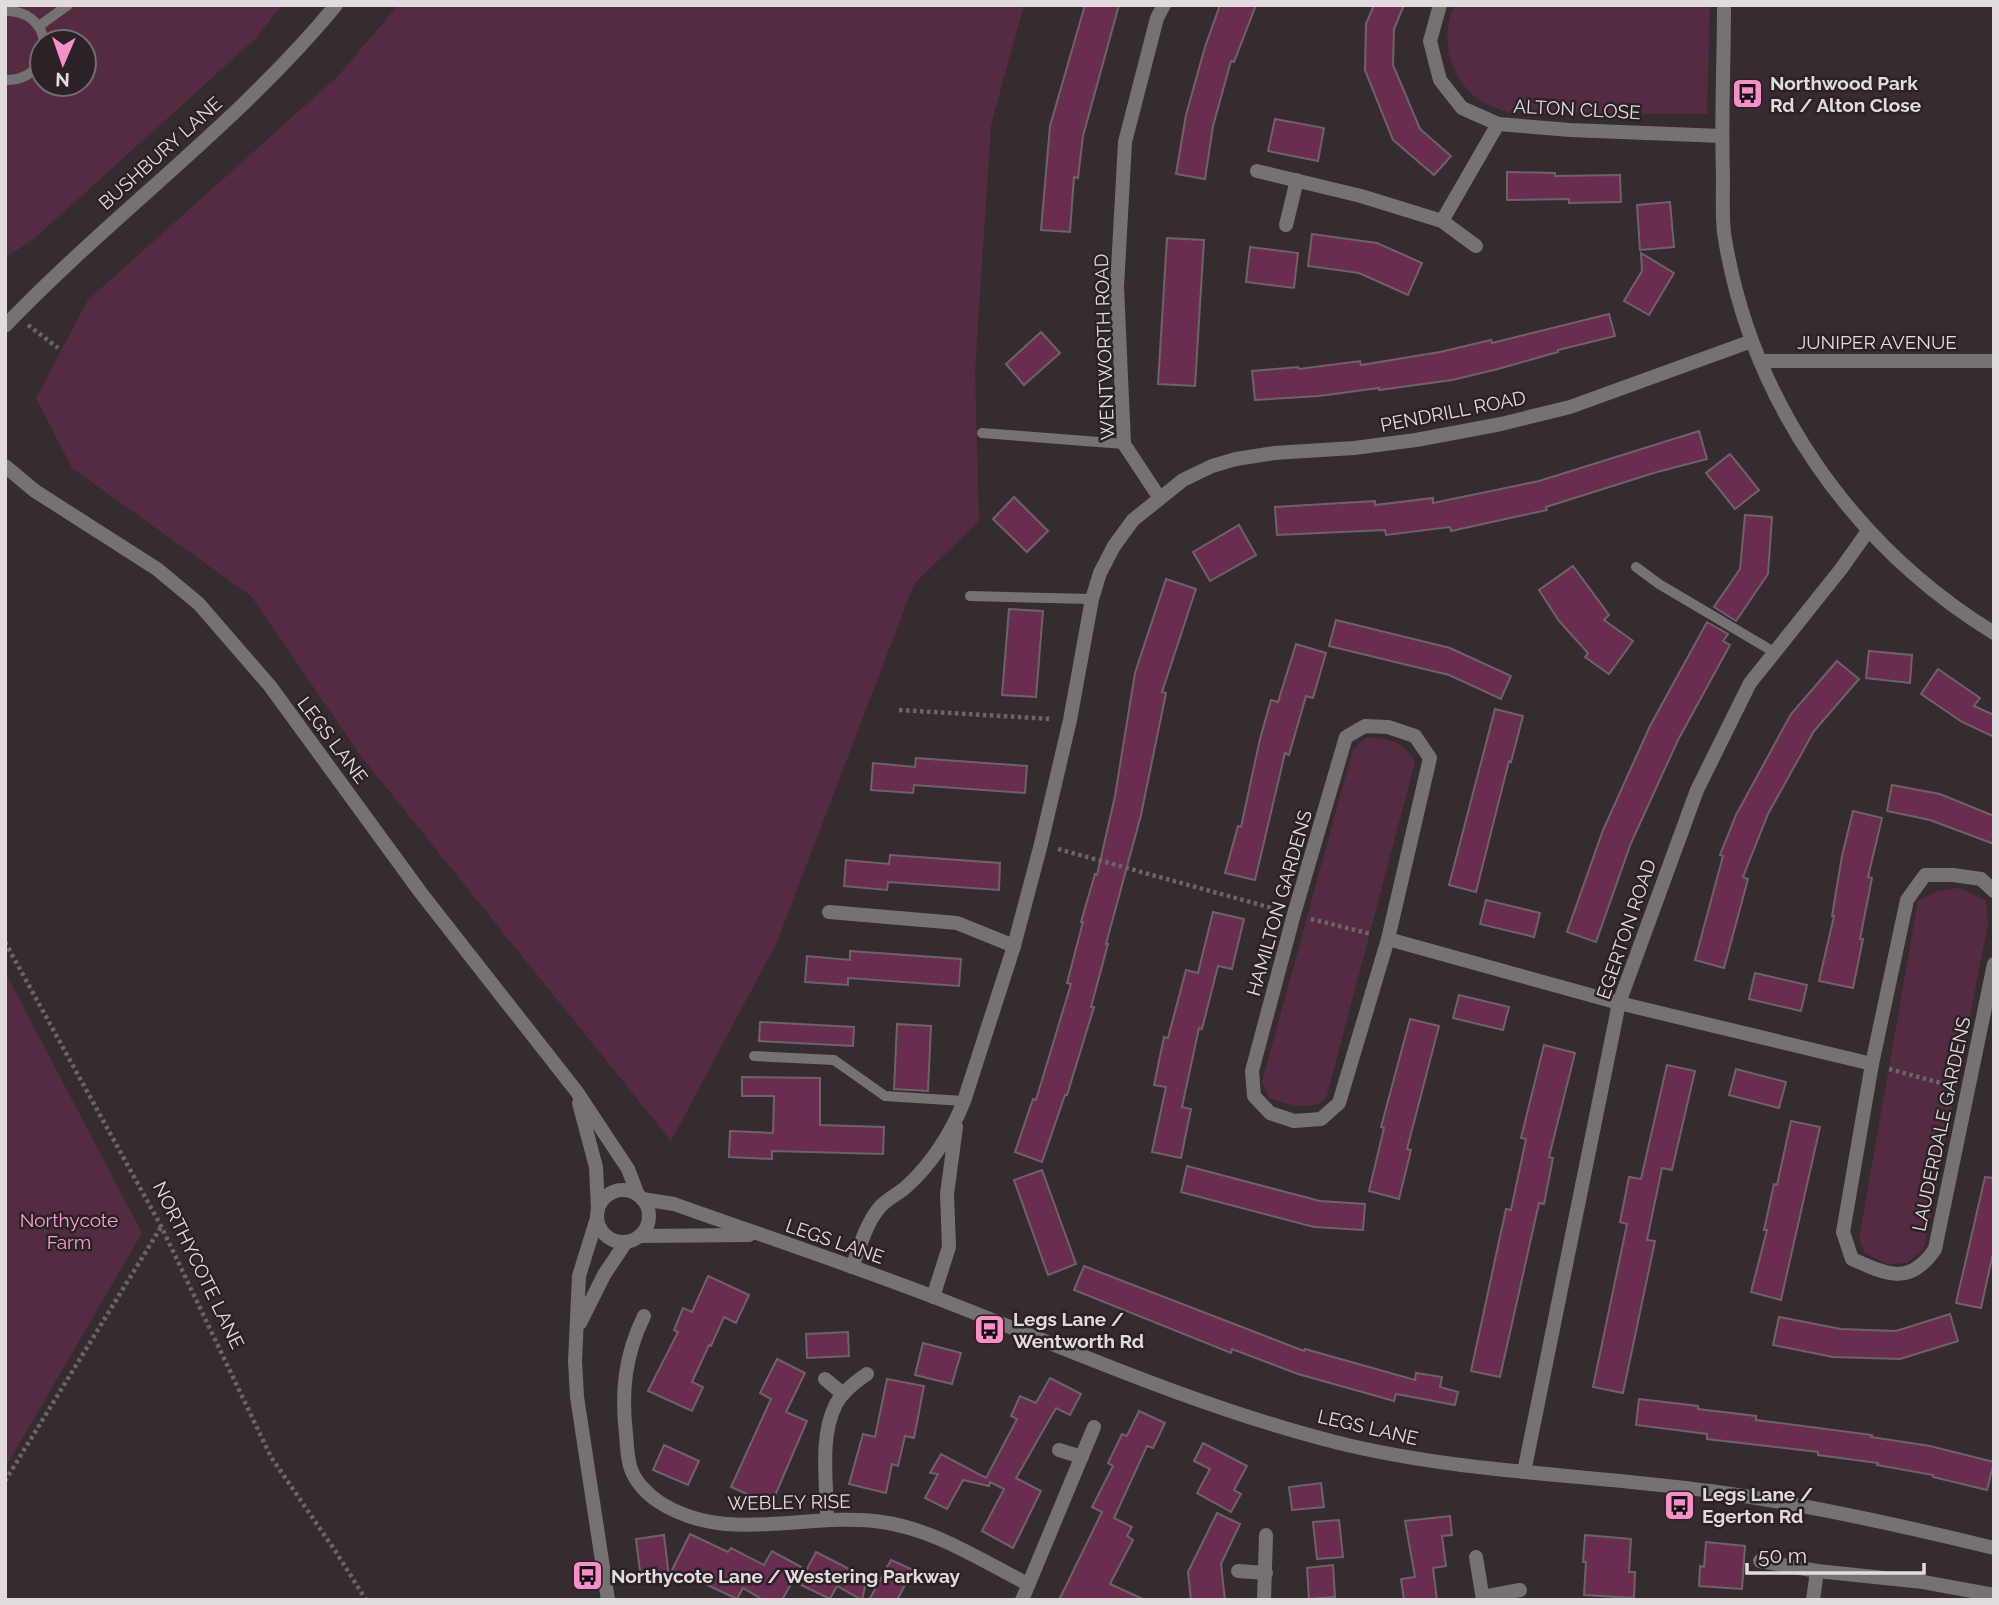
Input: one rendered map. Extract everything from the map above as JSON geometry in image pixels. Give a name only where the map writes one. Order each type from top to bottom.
[{"type":"street","name":"BUSHBURY LANE","points":[[5,326],[50,280],[243,103],[336,5]]},
{"type":"street","name":"WENTWORTH ROAD","points":[[1159,497],[1124,443],[1117,287],[1125,142],[1157,18],[1164,5]]},
{"type":"street","name":"ALTON CLOSE","points":[[1440,5],[1430,41],[1440,80],[1462,108],[1498,124],[1570,130],[1722,136]]},
{"type":"street","points":[[1724,5],[1724,230],[1752,341],[1768,381],[1811,458],[1835,493],[1868,531],[1935,592],[1994,634]]},
{"type":"street","points":[[1442,221],[1498,124]]},
{"type":"street","points":[[1257,171],[1361,196],[1442,221],[1476,246]]},
{"type":"street","points":[[1286,225],[1297,180]]},
{"type":"street","name":"PENDRILL ROAD","points":[[1159,497],[1183,480],[1212,466],[1236,459],[1416,440],[1570,407],[1752,341]]},
{"type":"street","name":"JUNIPER AVENUE","points":[[1760,361],[1994,361]]},
{"type":"street","name":"LEGS LANE","points":[[5,466],[34,491],[157,569],[199,604],[270,686],[421,893],[577,1092],[628,1169],[640,1197],[674,1204],[933,1297],[1181,1392],[1272,1424],[1336,1442],[1457,1465],[1723,1493],[1853,1515],[1994,1548]]},
{"type":"street","points":[[852,1267],[869,1225],[881,1207],[908,1185],[931,1159],[956,1122],[1014,946],[1041,844],[1070,720],[1092,599],[1100,573],[1114,546],[1133,520],[1159,497]]},
{"type":"street","name":"EGERTON ROAD","points":[[1524,1472],[1619,1003],[1696,790],[1750,683],[1868,531]]},
{"type":"street","name":"HAMILTON GARDENS","points":[[1365,726],[1388,727],[1415,736],[1430,758],[1388,939],[1339,1103],[1321,1119],[1294,1121],[1270,1113],[1254,1096],[1252,1071],[1294,914],[1346,737],[1365,726]]},
{"type":"street","name":"LAUDERDALE GARDENS","points":[[1994,891],[1981,879],[1925,875],[1907,900],[1872,1064],[1843,1232],[1852,1259],[1878,1270],[1906,1275],[1924,1266],[1935,1249],[1994,964]]},
{"type":"street","points":[[829,912],[957,923],[1014,946]]},
{"type":"street","points":[[1388,939],[1619,1003],[1872,1064]]},
{"type":"street","name":"LEGS LANE","points":[[577,1092],[596,1167],[598,1214]]},
{"type":"street","points":[[933,1297],[949,1247],[947,1194],[956,1122]]},
{"type":"street","points":[[598,1214],[600,1228],[607,1236],[626,1242],[640,1236],[649,1218],[648,1208],[640,1197],[622,1191],[606,1197],[598,1214],[579,1276],[575,1361],[577,1397],[608,1600]]},
{"type":"street","name":"LEGS LANE","points":[[640,1236],[761,1235]]},
{"type":"street","points":[[578,1328],[604,1275],[626,1242]]},
{"type":"street","name":"WEBLEY RISE","points":[[644,1316],[632,1340],[626,1374],[624,1413],[630,1467],[646,1493],[673,1511],[695,1520],[737,1526],[827,1519],[884,1522],[926,1533],[1028,1584]]},
{"type":"street","points":[[827,1519],[826,1439],[835,1405],[851,1385],[867,1374]]},
{"type":"street","points":[[825,1380],[843,1394]]},
{"type":"street","points":[[1021,1600],[1094,1427]]},
{"type":"street","points":[[1059,1450],[1082,1457]]},
{"type":"street","points":[[1264,1600],[1266,1535]]},
{"type":"street","points":[[1476,1557],[1483,1599],[1520,1590]]},
{"type":"street","points":[[1760,1561],[1817,1571],[1923,1582],[1994,1595]]},
{"type":"street","points":[[1238,1571],[1266,1573]]},
{"type":"street","points":[[1813,1600],[1817,1571]]},
{"type":"lane","points":[[5,11],[21,12],[31,17],[39,26],[68,5]]},
{"type":"lane","points":[[5,80],[17,80],[28,75]]},
{"type":"lane","points":[[982,433],[1124,443]]},
{"type":"lane","points":[[1636,567],[1659,584],[1774,652]]},
{"type":"lane","points":[[970,596],[1092,599]]},
{"type":"lane","points":[[754,1056],[834,1060],[885,1096],[964,1101]]},
{"type":"path","points":[[899,709],[1070,720]]},
{"type":"path","points":[[1041,844],[1388,939]]},
{"type":"path","name":"NORTHYCOTE LANE","points":[[5,942],[161,1226],[271,1457],[366,1600]]},
{"type":"path","points":[[1872,1064],[1968,1090]]},
{"type":"path","points":[[5,1481],[161,1226]]},
{"type":"green space","points":[[5,5],[282,5],[255,39],[35,238],[5,258]]},
{"type":"green space","points":[[398,5],[1024,5],[991,125],[975,371],[979,521],[914,584],[777,942],[671,1141],[360,755],[251,596],[72,468],[36,398],[88,300],[339,75]]},
{"type":"green space","points":[[1454,5],[1710,5],[1707,114],[1510,113],[1490,106],[1468,90],[1454,69],[1448,31]]},
{"type":"green space","points":[[1367,737],[1401,745],[1415,762],[1326,1099],[1312,1105],[1291,1105],[1269,1098],[1262,1082],[1353,749]]},
{"type":"green space","points":[[1959,888],[1986,900],[1988,924],[1924,1249],[1907,1263],[1886,1264],[1865,1253],[1859,1239],[1918,901],[1937,891]]},
{"type":"green space","name":"Northycote Farm","points":[[5,972],[142,1233],[5,1468]]},
{"type":"building","points":[[1085,5],[1119,5],[1083,136],[1078,178],[1074,177],[1070,232],[1041,230],[1050,126]]},
{"type":"building","points":[[1220,5],[1256,5],[1234,62],[1231,61],[1213,126],[1205,179],[1176,174],[1186,115]]},
{"type":"building","points":[[1374,5],[1404,5],[1394,29],[1393,65],[1420,129],[1451,156],[1434,175],[1393,140],[1365,70],[1366,24]]},
{"type":"building","points":[[1275,119],[1324,128],[1318,161],[1268,151]]},
{"type":"building","points":[[1507,172],[1555,173],[1555,176],[1620,175],[1621,202],[1507,200]]},
{"type":"building","points":[[1670,202],[1674,247],[1640,250],[1637,205]]},
{"type":"building","points":[[1312,234],[1377,243],[1422,263],[1408,295],[1359,273],[1308,266]]},
{"type":"building","points":[[1167,238],[1204,240],[1195,386],[1158,384]]},
{"type":"building","points":[[1250,247],[1298,253],[1294,288],[1246,282]]},
{"type":"building","points":[[1641,253],[1674,273],[1649,315],[1624,301],[1642,271]]},
{"type":"building","points":[[1609,314],[1615,336],[1498,369],[1452,380],[1379,390],[1255,400],[1252,371],[1299,369],[1360,361],[1361,365],[1440,352],[1491,340],[1492,343]]},
{"type":"building","points":[[1041,332],[1060,353],[1024,385],[1006,364]]},
{"type":"building","points":[[1699,431],[1707,459],[1546,507],[1547,510],[1451,531],[1450,527],[1386,535],[1385,530],[1277,535],[1275,507],[1375,501],[1375,505],[1433,498],[1433,503],[1539,481]]},
{"type":"building","points":[[1730,454],[1759,490],[1735,509],[1706,473]]},
{"type":"building","points":[[1014,497],[1048,531],[1027,552],[993,519]]},
{"type":"building","points":[[1745,515],[1772,517],[1768,574],[1736,621],[1714,607],[1740,569]]},
{"type":"building","points":[[1239,525],[1256,555],[1210,581],[1193,552]]},
{"type":"building","points":[[1573,566],[1609,615],[1604,620],[1633,641],[1609,674],[1585,657],[1588,653],[1559,621],[1539,590]]},
{"type":"building","points":[[1166,579],[1196,589],[1162,692],[1166,693],[1141,815],[1106,944],[1091,1007],[1094,1007],[1067,1095],[1042,1162],[1015,1152],[1033,1099],[1036,1100],[1071,984],[1067,983],[1081,922],[1095,874],[1097,875],[1115,796],[1135,673]]},
{"type":"building","points":[[1009,609],[1043,611],[1036,697],[1002,695]]},
{"type":"building","points":[[1336,620],[1450,648],[1511,676],[1501,699],[1449,675],[1329,646]]},
{"type":"building","points":[[1707,622],[1728,634],[1723,641],[1730,645],[1678,740],[1631,843],[1596,942],[1567,932],[1603,830],[1650,726]]},
{"type":"building","points":[[1296,644],[1326,653],[1313,698],[1306,696],[1289,755],[1285,753],[1255,880],[1225,873],[1238,826],[1241,827],[1271,700],[1278,702]]},
{"type":"building","points":[[1869,651],[1912,655],[1910,683],[1866,678]]},
{"type":"building","points":[[1837,661],[1859,679],[1814,731],[1768,814],[1743,877],[1748,879],[1724,968],[1695,960],[1723,856],[1720,855],[1736,815],[1791,714]]},
{"type":"building","points":[[1938,669],[1980,698],[1974,706],[1994,715],[1994,737],[1962,722],[1921,694]]},
{"type":"building","points":[[1495,709],[1523,716],[1476,892],[1449,885]]},
{"type":"building","points":[[916,758],[1027,766],[1025,793],[914,785],[913,793],[871,790],[873,763],[915,767]]},
{"type":"building","points":[[1892,785],[1940,794],[1994,816],[1994,844],[1930,820],[1887,811]]},
{"type":"building","points":[[1853,811],[1882,818],[1868,877],[1872,878],[1853,988],[1819,981]]},
{"type":"building","points":[[890,855],[1000,863],[999,890],[888,882],[887,890],[844,886],[846,860],[889,864]]},
{"type":"building","points":[[1486,900],[1540,913],[1534,937],[1480,924]]},
{"type":"building","points":[[1213,912],[1244,919],[1232,969],[1218,966],[1202,1029],[1199,1028],[1182,1107],[1191,1109],[1181,1158],[1152,1152],[1166,1087],[1154,1085],[1164,1037],[1168,1038],[1186,970],[1198,973]]},
{"type":"building","points":[[850,951],[961,959],[959,986],[848,978],[848,985],[805,982],[807,956],[850,960]]},
{"type":"building","points":[[1755,973],[1807,985],[1801,1011],[1749,999]]},
{"type":"building","points":[[1459,995],[1509,1007],[1503,1030],[1453,1018]]},
{"type":"building","points":[[1410,1019],[1439,1026],[1407,1149],[1411,1150],[1399,1199],[1369,1191],[1384,1128],[1381,1127]]},
{"type":"building","points":[[760,1022],[854,1027],[853,1046],[759,1041]]},
{"type":"building","points":[[897,1024],[931,1026],[928,1091],[894,1089]]},
{"type":"building","points":[[1544,1045],[1575,1053],[1549,1157],[1553,1158],[1544,1204],[1539,1203],[1500,1377],[1471,1371],[1506,1209],[1511,1210],[1526,1139],[1521,1138]]},
{"type":"building","points":[[1667,1065],[1695,1071],[1672,1170],[1662,1168],[1647,1240],[1655,1241],[1623,1393],[1593,1387],[1627,1224],[1620,1222],[1629,1177],[1641,1179]]},
{"type":"building","points":[[1736,1069],[1786,1082],[1779,1108],[1729,1095]]},
{"type":"building","points":[[742,1077],[820,1078],[820,1125],[884,1127],[883,1154],[772,1151],[772,1159],[729,1157],[730,1131],[773,1133],[774,1096],[742,1096]]},
{"type":"building","points":[[1791,1121],[1820,1127],[1781,1300],[1751,1292],[1767,1230],[1764,1230],[1774,1184],[1777,1185]]},
{"type":"building","points":[[1187,1166],[1320,1201],[1365,1204],[1363,1230],[1314,1227],[1181,1192]]},
{"type":"building","points":[[1042,1170],[1076,1264],[1048,1275],[1014,1180]]},
{"type":"building","points":[[1985,1177],[1994,1178],[1994,1249],[1981,1308],[1956,1303]]},
{"type":"building","points":[[1084,1266],[1304,1351],[1305,1349],[1415,1380],[1416,1373],[1442,1377],[1440,1387],[1458,1392],[1455,1405],[1396,1394],[1394,1401],[1298,1374],[1232,1349],[1231,1353],[1074,1290]]},
{"type":"building","points":[[708,1276],[749,1295],[736,1323],[724,1317],[711,1346],[709,1345],[692,1382],[703,1387],[692,1411],[648,1391],[678,1332],[674,1330],[683,1308],[692,1312]]},
{"type":"building","points":[[1950,1314],[1958,1341],[1900,1359],[1833,1357],[1773,1345],[1779,1317],[1841,1329],[1896,1331]]},
{"type":"building","points":[[848,1332],[849,1356],[807,1358],[806,1334]]},
{"type":"building","points":[[923,1343],[961,1353],[952,1384],[915,1375]]},
{"type":"building","points":[[777,1359],[805,1373],[786,1412],[807,1421],[771,1505],[731,1487],[771,1399],[760,1393]]},
{"type":"building","points":[[1050,1378],[1081,1394],[1070,1415],[1056,1408],[1016,1478],[1041,1491],[1013,1548],[982,1531],[1004,1489],[990,1482],[989,1486],[963,1480],[947,1509],[925,1498],[938,1474],[930,1473],[941,1454],[986,1478],[1017,1419],[1011,1416],[1020,1396],[1036,1403]]},
{"type":"building","points":[[887,1379],[924,1386],[914,1438],[905,1436],[898,1466],[892,1464],[886,1493],[849,1484],[863,1434],[875,1437]]},
{"type":"building","points":[[1639,1399],[1756,1416],[1756,1420],[1872,1435],[1871,1437],[1930,1446],[1994,1462],[1987,1490],[1933,1475],[1877,1465],[1878,1463],[1818,1455],[1818,1452],[1707,1439],[1707,1434],[1636,1425]]},
{"type":"building","points":[[1139,1411],[1165,1423],[1153,1448],[1147,1446],[1114,1518],[1132,1527],[1127,1536],[1133,1540],[1110,1584],[1145,1600],[1059,1600],[1102,1512],[1092,1507],[1113,1466],[1108,1463],[1122,1434],[1127,1436]]},
{"type":"building","points":[[1203,1443],[1247,1466],[1234,1490],[1241,1494],[1231,1512],[1197,1493],[1210,1469],[1194,1461]]},
{"type":"building","points":[[664,1445],[699,1461],[688,1485],[653,1470]]},
{"type":"building","points":[[1321,1483],[1324,1507],[1292,1510],[1289,1487]]},
{"type":"building","points":[[1217,1513],[1240,1524],[1221,1564],[1225,1600],[1191,1600],[1188,1572]]},
{"type":"building","points":[[1450,1516],[1452,1535],[1442,1536],[1446,1566],[1433,1568],[1437,1600],[1404,1600],[1401,1579],[1415,1577],[1405,1521]]},
{"type":"building","points":[[1339,1520],[1343,1557],[1317,1559],[1313,1522]]},
{"type":"building","points":[[690,1534],[728,1552],[731,1548],[764,1565],[772,1551],[801,1567],[782,1600],[763,1600],[743,1588],[737,1599],[686,1575],[669,1576]]},
{"type":"building","points":[[664,1535],[669,1577],[641,1579],[636,1539]]},
{"type":"building","points":[[1585,1535],[1631,1539],[1629,1572],[1635,1572],[1634,1598],[1584,1595]]},
{"type":"building","points":[[1706,1542],[1745,1546],[1742,1589],[1699,1586],[1700,1566],[1704,1567]]},
{"type":"building","points":[[816,1552],[867,1578],[862,1600],[837,1586],[830,1599],[799,1584]]},
{"type":"building","points":[[891,1560],[913,1570],[897,1600],[869,1600]]},
{"type":"building","points":[[1333,1565],[1335,1597],[1309,1599],[1307,1568]]},
{"type":"place","name":"Northwood Park Rd / Alton Close","points":[[1747,94]]},
{"type":"place","name":"Legs Lane / Wentworth Rd","points":[[990,1330]]},
{"type":"place","name":"Legs Lane / Egerton Rd","points":[[1679,1505]]},
{"type":"place","name":"Northycote Lane / Westering Parkway","points":[[588,1576]]}]
